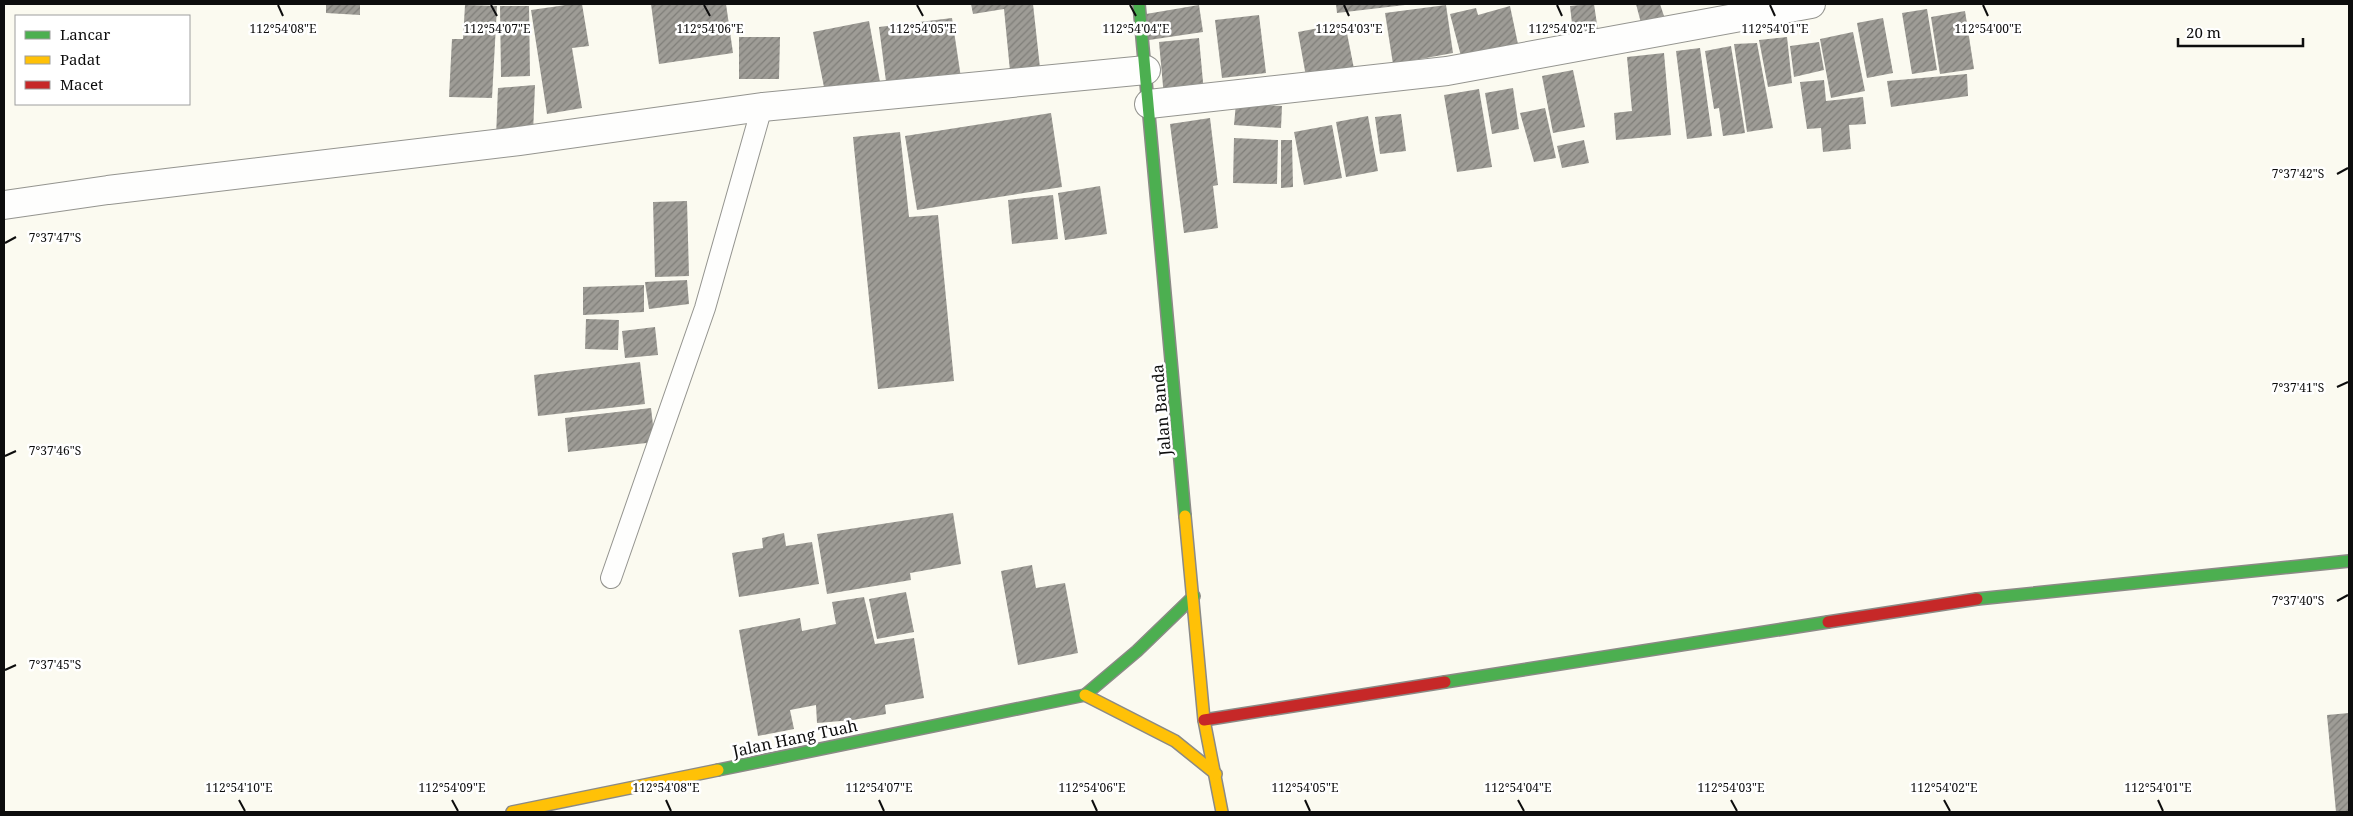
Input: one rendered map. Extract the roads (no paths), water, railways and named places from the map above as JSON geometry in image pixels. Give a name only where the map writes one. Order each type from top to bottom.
[{"type":"street","name":"Jalan Banda","points":[[1139,4],[1204,720],[1222,812]]},
{"type":"street","points":[[1149,104],[1447,71],[1811,4]]},
{"type":"street","points":[[4,206],[118,189],[519,141],[762,107],[1146,70]]},
{"type":"street","points":[[1204,720],[1952,602],[2349,561]]},
{"type":"street","points":[[1194,596],[1137,651],[1085,695],[1175,741],[1216,774]]},
{"type":"street","name":"Jalan Hang Tuah","points":[[512,812],[1085,695]]},
{"type":"lane","points":[[611,578],[705,308],[762,107]]}]
